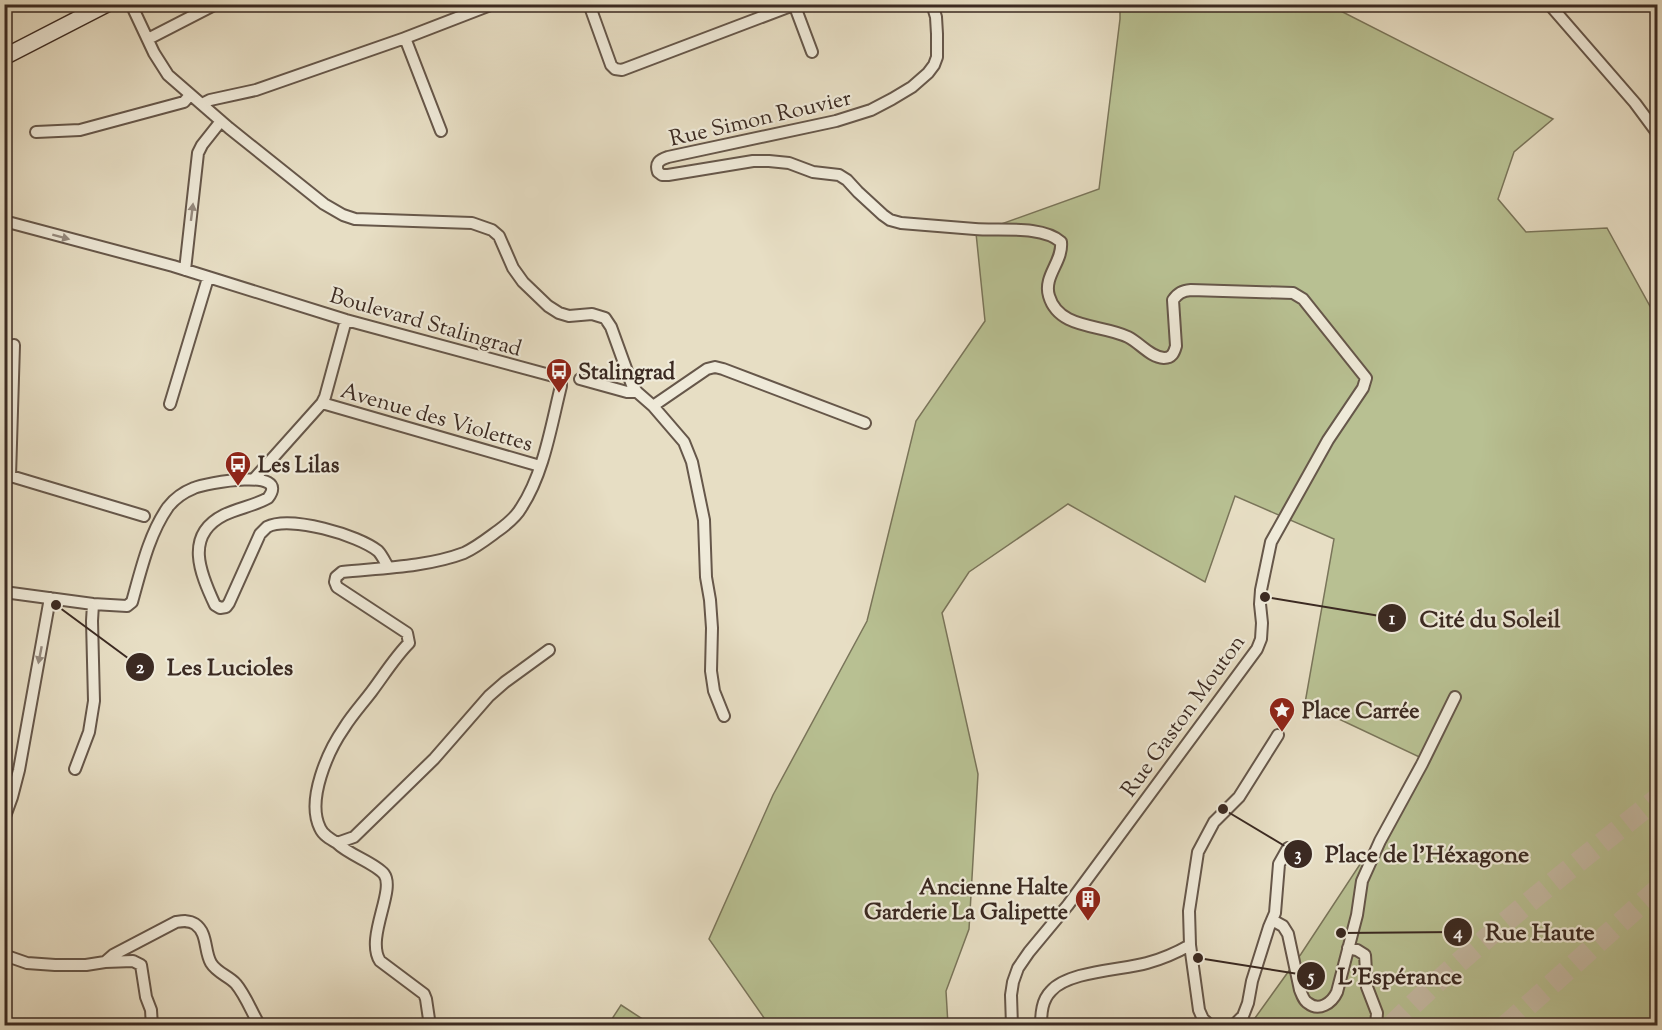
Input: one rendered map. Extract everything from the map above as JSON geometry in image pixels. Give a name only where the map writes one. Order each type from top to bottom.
[{"type":"main road","points":[[4,57],[107,4]]},
{"type":"street","points":[[131,4],[164,70],[221,121],[324,204],[343,215],[365,220],[472,223],[492,230],[499,236],[513,268],[523,282],[548,306],[569,316],[592,314],[605,318],[611,327],[632,385],[680,436],[691,457],[704,520],[706,577],[712,628],[712,683],[724,716]]},
{"type":"street","points":[[147,39],[216,4]]},
{"type":"street","points":[[202,104],[210,100],[256,90],[405,38],[493,4]]},
{"type":"street","points":[[589,4],[611,65],[615,69],[621,70],[795,5],[812,52]]},
{"type":"street","name":"Rue Simon Rouvier","points":[[932,4],[936,17],[937,57],[928,73],[912,87],[871,111],[836,122],[668,157],[660,160],[657,165],[658,172],[668,175],[753,161],[789,163],[813,172],[839,175],[890,220],[976,230],[1039,233],[1056,238],[1061,242],[1062,249],[1047,286],[1053,307],[1072,321],[1128,337],[1147,350],[1166,358],[1171,356],[1176,346],[1172,308],[1173,300],[1182,291],[1293,293],[1303,299],[1366,378]]},
{"type":"street","points":[[1549,4],[1635,103],[1658,134]]},
{"type":"street","points":[[405,38],[441,131]]},
{"type":"street","points":[[36,132],[80,130],[184,102],[190,95]]},
{"type":"street","points":[[185,270],[198,153],[221,121]]},
{"type":"street","name":"Boulevard Stalingrad","points":[[4,222],[185,270],[346,320],[557,377],[561,380],[540,466],[521,508],[503,527],[481,544],[443,559],[423,564],[342,572],[336,577],[337,587],[404,630],[409,638],[409,643],[345,727],[324,766],[316,802],[317,816],[319,827],[326,836],[337,843]]},
{"type":"street","points":[[170,404],[208,278]]},
{"type":"street","points":[[254,479],[322,403],[346,320]]},
{"type":"street","points":[[14,345],[7,475],[144,516]]},
{"type":"street","points":[[653,406],[702,372],[715,367],[865,423]]},
{"type":"street","name":"Rue Gaston Mouton","points":[[1012,1026],[1011,995],[1018,968],[1068,905],[1257,649],[1261,639],[1262,583],[1271,542],[1328,440],[1363,387],[1366,378]]},
{"type":"street","points":[[580,379],[627,392],[637,392]]},
{"type":"street","name":"Avenue des Violettes","points":[[322,403],[540,466]]},
{"type":"street","points":[[4,592],[93,604],[127,606],[132,602],[150,543],[169,506],[179,496],[209,483],[254,479],[264,480],[269,484],[272,494],[268,498],[225,514],[210,523],[201,537],[198,555],[215,605],[220,608],[229,603],[260,534],[266,528],[274,525],[297,523],[341,534],[370,546],[378,552],[388,567]]},
{"type":"street","points":[[4,819],[8,796],[19,770],[50,597]]},
{"type":"street","points":[[75,769],[89,732],[94,701],[93,604]]},
{"type":"street","points":[[337,843],[354,837],[434,759],[489,696],[549,650]]},
{"type":"street","points":[[1272,920],[1283,926],[1288,934],[1300,990],[1308,1004],[1321,1006],[1334,1000],[1357,915],[1362,881],[1455,697]]},
{"type":"street","points":[[1211,1026],[1203,1019],[1199,1010],[1190,945],[1189,910],[1198,852],[1214,822],[1239,797],[1278,735]]},
{"type":"street","points":[[337,843],[386,877],[387,885],[377,938],[377,956],[380,961],[424,994],[430,1026]]},
{"type":"street","points":[[1233,1026],[1243,1016],[1275,913],[1279,864],[1288,848]]},
{"type":"street","points":[[105,962],[176,922],[193,923],[200,930],[206,942],[210,961],[215,969],[237,985],[260,1026]]},
{"type":"street","points":[[1041,1026],[1042,1008],[1047,996],[1061,982],[1167,957],[1190,945]]},
{"type":"street","points":[[1348,948],[1365,955],[1367,987],[1377,1013],[1376,1026]]},
{"type":"street","points":[[4,955],[27,963],[47,965],[86,965],[133,961],[141,965],[146,997],[151,1010],[152,1026]]},
{"type":"green space","points":[[1120,5],[1329,5],[1553,119],[1514,152],[1498,199],[1526,232],[1607,228],[1657,319],[1657,1025],[1250,1025],[1301,954],[1428,761],[1305,703],[1334,539],[1235,496],[1205,582],[1068,504],[969,572],[942,613],[978,774],[969,929],[946,991],[948,1025],[769,1025],[709,939],[773,795],[867,621],[916,421],[985,321],[976,233],[1099,189]]},
{"type":"green space","points":[[621,1005],[644,1020],[640,1025],[616,1025],[610,1022]]},
{"type":"tunnel","points":[[1391,1026],[1488,937],[1658,798]]},
{"type":"tunnel","points":[[1505,1026],[1658,889]]},
{"type":"place","name":"Stalingrad","points":[[559,394]]},
{"type":"place","name":"Les Lilas","points":[[238,487]]},
{"type":"place","name":"Cité du Soleil","points":[[1265,597]]},
{"type":"place","name":"Les Lucioles","points":[[56,605]]},
{"type":"place","name":"Place Carrée","points":[[1282,733]]},
{"type":"place","name":"Place de l'Héxagone","points":[[1223,809]]},
{"type":"place","name":"Ancienne Halte Garderie La Galipette","points":[[1088,922]]},
{"type":"place","name":"Rue Haute","points":[[1341,933]]},
{"type":"place","name":"L’Espérance","points":[[1198,958]]}]
